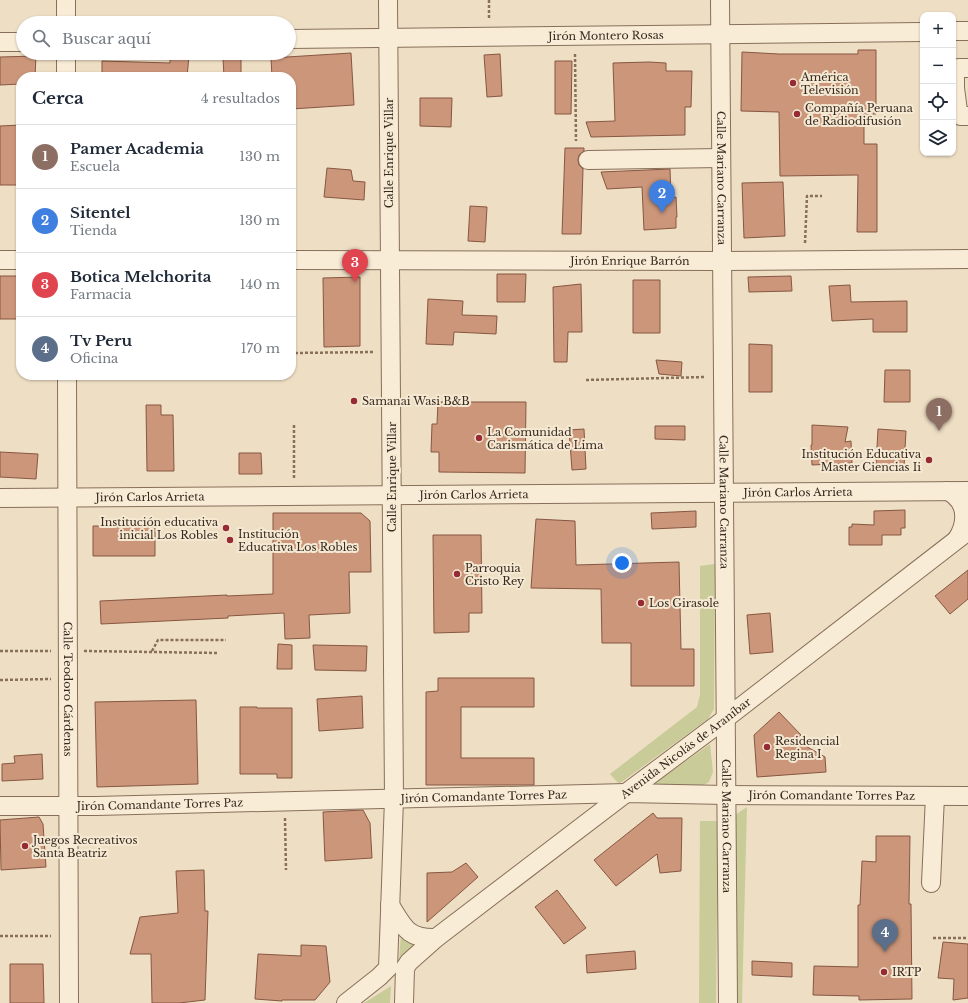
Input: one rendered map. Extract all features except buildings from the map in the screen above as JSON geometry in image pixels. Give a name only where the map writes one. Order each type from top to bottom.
[{"type":"street","points":[[66,0],[66,16]]},
{"type":"street","name":"Calle Enrique Villar","points":[[388,0],[394,799],[390,905],[396,968],[404,1003]]},
{"type":"street","name":"Calle Mariano Carranza","points":[[720,0],[728,1003]]},
{"type":"street","points":[[956,31],[968,31]]},
{"type":"street","name":"Jirón Montero Rosas","points":[[296,39],[920,32]]},
{"type":"street","points":[[0,42],[16,42]]},
{"type":"street","points":[[66,60],[66,72]]},
{"type":"street","points":[[968,68],[959,68],[955,74],[958,111],[961,116],[968,116]]},
{"type":"street","points":[[588,160],[721,158]]},
{"type":"street","name":"Jirón Enrique Barrón","points":[[296,260],[722,261],[968,259]]},
{"type":"street","points":[[0,260],[16,260]]},
{"type":"street","name":"Calle Teodoro Cárdenas","points":[[67,380],[69,1003]]},
{"type":"street","points":[[947,491],[956,496],[962,504],[965,513],[965,523],[961,533],[963,535]]},
{"type":"street","name":"Jirón Carlos Arrieta","points":[[0,498],[968,491]]},
{"type":"street","name":"Avenida Nicolás de Araníbar","points":[[346,1003],[380,977],[409,962],[436,938],[626,793],[725,720],[963,535]]},
{"type":"street","name":"Jirón Comandante Torres Paz","points":[[0,806],[284,802],[626,793],[968,796]]},
{"type":"street","points":[[932,883],[935,796]]},
{"type":"street","points":[[390,905],[406,930],[415,936],[436,938]]},
{"type":"path","points":[[575,36],[576,141]]},
{"type":"path","points":[[805,260],[807,196],[822,196]]},
{"type":"path","points":[[296,353],[391,352]]},
{"type":"path","points":[[586,380],[723,377]]},
{"type":"path","points":[[294,425],[295,496]]},
{"type":"path","points":[[152,652],[158,640],[226,640]]},
{"type":"path","points":[[0,651],[68,650],[220,653]]},
{"type":"path","points":[[0,680],[68,678]]},
{"type":"path","points":[[284,802],[286,870]]},
{"type":"path","points":[[0,936],[69,936]]},
{"type":"path","points":[[933,938],[968,938]]},
{"type":"green space","points":[[715,564],[714,709],[708,719],[619,784],[610,774],[697,707],[700,695],[700,566]]},
{"type":"green space","points":[[710,744],[713,772],[709,782],[702,786],[648,788]]},
{"type":"green space","points":[[747,807],[742,1003],[736,1003],[735,815]]},
{"type":"green space","points":[[700,821],[718,821],[716,1003],[699,1003]]},
{"type":"green space","points":[[401,932],[421,942],[399,963]]},
{"type":"green space","points":[[391,986],[390,1003],[364,1003]]},
{"type":"place","name":"América Televisión","points":[[793,83]]},
{"type":"place","name":"Compañía Peruana de Radiodifusión","points":[[797,114]]},
{"type":"place","name":"Sitentel","points":[[662,213]]},
{"type":"place","name":"Botica Melchorita","points":[[355,282]]},
{"type":"place","name":"Samanai Wasi B&B","points":[[354,401]]},
{"type":"place","name":"Pamer Academia","points":[[939,431]]},
{"type":"place","name":"La Comunidad Carismática de Lima","points":[[479,438]]},
{"type":"place","name":"Institución Educativa Master Ciencias Ii","points":[[929,460]]},
{"type":"place","name":"Institución educativa inicial Los Robles","points":[[226,528]]},
{"type":"place","name":"Institución Educativa Los Robles","points":[[230,540]]},
{"type":"place","name":"Parroquia Cristo Rey","points":[[457,574]]},
{"type":"place","name":"Los Girasole","points":[[641,603]]},
{"type":"place","name":"Residencial Regina I","points":[[767,747]]},
{"type":"place","name":"Juegos Recreativos Santa Beatriz","points":[[25,846]]},
{"type":"place","name":"Tv Peru","points":[[885,952]]},
{"type":"place","name":"IRTP","points":[[884,972]]}]
